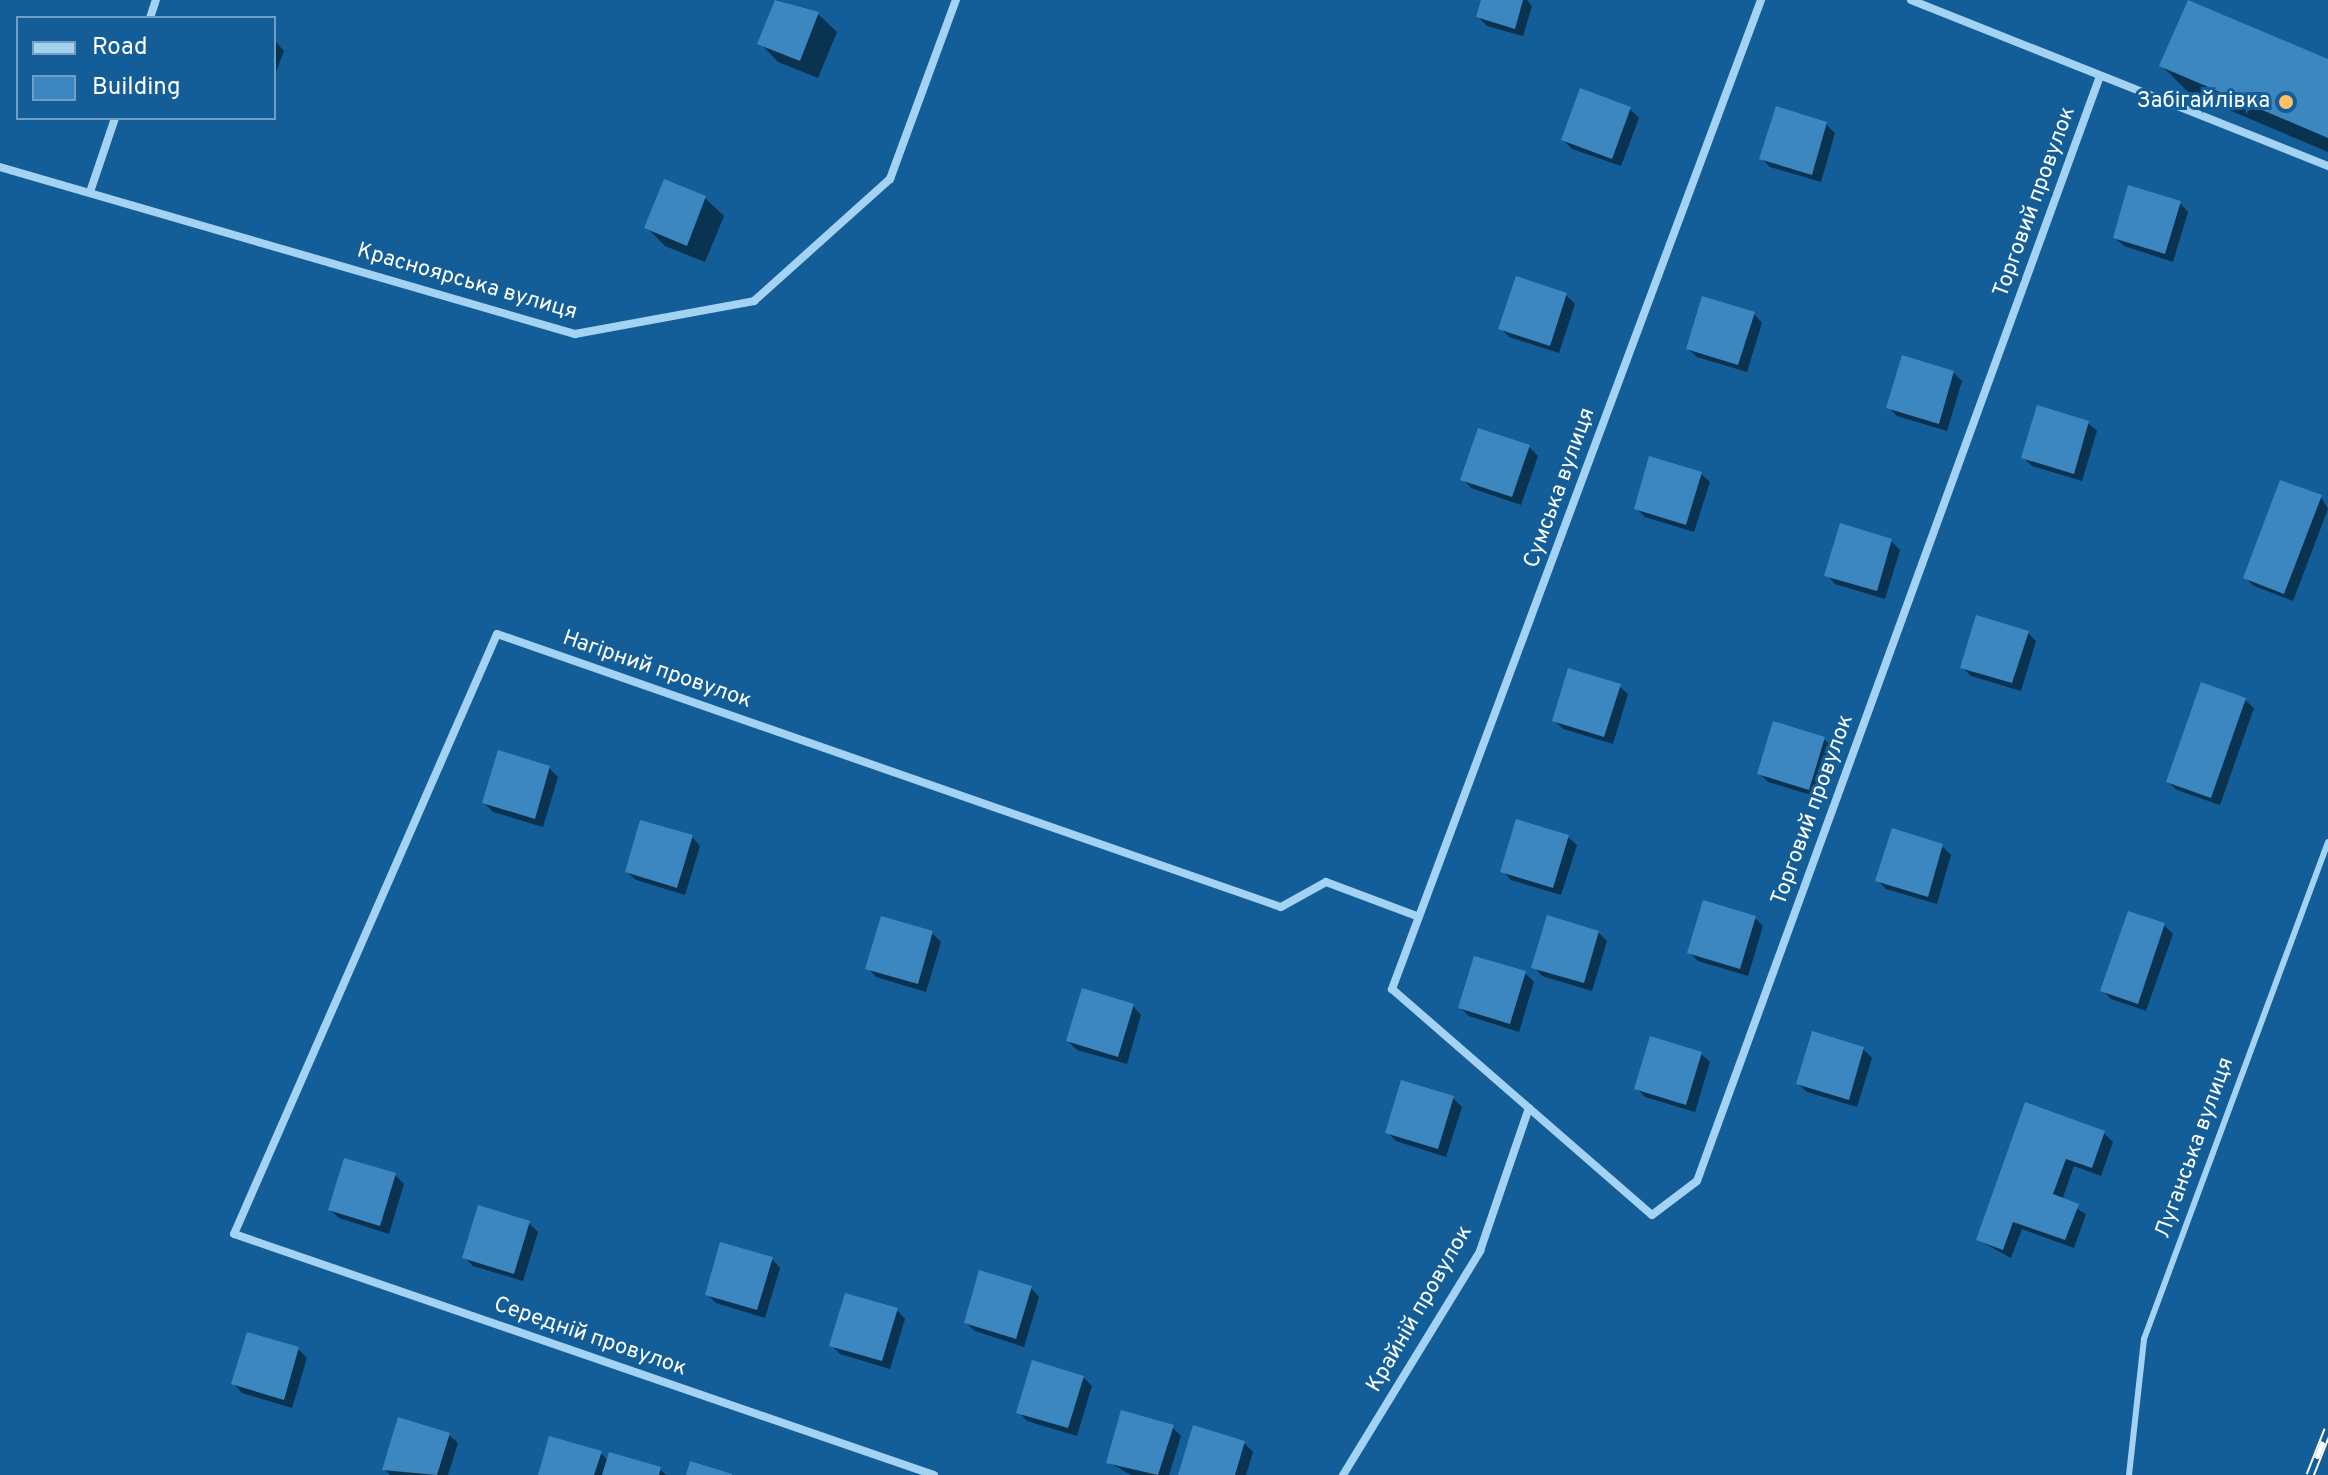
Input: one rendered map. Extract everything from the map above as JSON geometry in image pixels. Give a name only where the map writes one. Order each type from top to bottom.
[{"type":"street","name":"Красноярська вулиця","points":[[0,167],[575,334],[754,301],[890,179],[956,0]]},
{"type":"street","name":"Сумська вулиця","points":[[1392,989],[1761,0]]},
{"type":"street","points":[[1911,0],[2328,166]]},
{"type":"street","name":"Торговий провулок","points":[[1392,989],[1652,1215],[1697,1181],[2100,76]]},
{"type":"street","points":[[90,192],[114,120]]},
{"type":"street","name":"Нагірний провулок","points":[[234,1234],[497,634],[1281,907],[1326,882],[1419,917]]},
{"type":"street","name":"Крайній провулок","points":[[1343,1475],[1480,1251],[1529,1108]]},
{"type":"street","name":"Середній провулок","points":[[234,1234],[934,1475]]},
{"type":"lane","name":"Луганська вулиця","points":[[2129,1475],[2144,1339],[2328,842]]},
{"type":"building","points":[[775,0],[819,12],[800,61],[757,44]]},
{"type":"building","points":[[1481,0],[1523,0],[1515,29],[1476,17]]},
{"type":"building","name":"Забігайлівка","points":[[2188,0],[2328,59],[2328,138],[2159,66]]},
{"type":"building","points":[[1580,88],[1631,107],[1612,159],[1561,140]]},
{"type":"building","points":[[1776,106],[1827,122],[1812,175],[1759,159]]},
{"type":"building","points":[[664,179],[706,196],[687,246],[644,228]]},
{"type":"building","points":[[2128,185],[2181,201],[2165,254],[2113,238]]},
{"type":"building","points":[[1516,276],[1567,293],[1550,346],[1498,329]]},
{"type":"building","points":[[1702,296],[1755,312],[1738,365],[1686,349]]},
{"type":"building","points":[[1902,355],[1954,371],[1939,424],[1886,408]]},
{"type":"building","points":[[2037,405],[2089,421],[2074,474],[2021,458]]},
{"type":"building","points":[[1478,428],[1530,445],[1512,497],[1460,480]]},
{"type":"building","points":[[1649,456],[1702,472],[1686,525],[1634,509]]},
{"type":"building","points":[[2280,480],[2322,495],[2284,594],[2243,578]]},
{"type":"building","points":[[1840,523],[1892,539],[1877,591],[1824,576]]},
{"type":"building","points":[[1976,615],[2029,631],[2012,683],[1960,668]]},
{"type":"building","points":[[1568,668],[1621,684],[1604,737],[1552,721]]},
{"type":"building","points":[[2201,682],[2246,698],[2211,798],[2166,782]]},
{"type":"building","points":[[1773,721],[1825,737],[1809,790],[1757,774]]},
{"type":"building","points":[[498,750],[550,766],[535,819],[482,803]]},
{"type":"building","points":[[1516,819],[1569,835],[1553,888],[1500,872]]},
{"type":"building","points":[[640,820],[693,835],[677,888],[625,872]]},
{"type":"building","points":[[1892,828],[1943,844],[1928,897],[1875,881]]},
{"type":"building","points":[[1703,900],[1756,916],[1740,969],[1687,953]]},
{"type":"building","points":[[2128,911],[2165,923],[2138,1004],[2100,991]]},
{"type":"building","points":[[1547,915],[1599,931],[1584,983],[1531,968]]},
{"type":"building","points":[[881,916],[933,931],[918,984],[865,969]]},
{"type":"building","points":[[1474,956],[1526,971],[1510,1024],[1458,1008]]},
{"type":"building","points":[[1082,988],[1134,1004],[1118,1057],[1066,1041]]},
{"type":"building","points":[[1812,1031],[1864,1047],[1849,1100],[1796,1084]]},
{"type":"building","points":[[1650,1036],[1702,1052],[1686,1105],[1634,1089]]},
{"type":"building","points":[[1401,1080],[1454,1096],[1438,1149],[1385,1133]]},
{"type":"building","points":[[2025,1102],[2105,1131],[2092,1168],[2066,1159],[2053,1194],[2079,1204],[2065,1240],[2013,1222],[2003,1250],[1976,1240]]},
{"type":"building","points":[[344,1158],[396,1173],[380,1226],[328,1210]]},
{"type":"building","points":[[478,1205],[530,1221],[514,1274],[462,1258]]},
{"type":"building","points":[[720,1242],[773,1257],[757,1310],[705,1295]]},
{"type":"building","points":[[979,1270],[1032,1286],[1016,1339],[964,1323]]},
{"type":"building","points":[[845,1293],[898,1308],[882,1361],[829,1346]]},
{"type":"building","points":[[247,1332],[299,1347],[284,1400],[231,1384]]},
{"type":"building","points":[[1032,1360],[1084,1376],[1068,1428],[1016,1413]]},
{"type":"building","points":[[1121,1410],[1174,1425],[1158,1475],[1106,1463]]},
{"type":"building","points":[[398,1417],[450,1433],[437,1475],[382,1470]]},
{"type":"building","points":[[1193,1425],[1245,1441],[1235,1475],[1178,1475]]},
{"type":"building","points":[[549,1436],[602,1451],[594,1475],[538,1475]]},
{"type":"building","points":[[609,1452],[661,1467],[659,1475],[602,1475]]},
{"type":"building","points":[[690,1461],[732,1474],[732,1475],[686,1475]]},
{"type":"railway","points":[[2310,1475],[2328,1429]]},
{"type":"place","name":"Забігайлівка","points":[[2286,102]]}]
